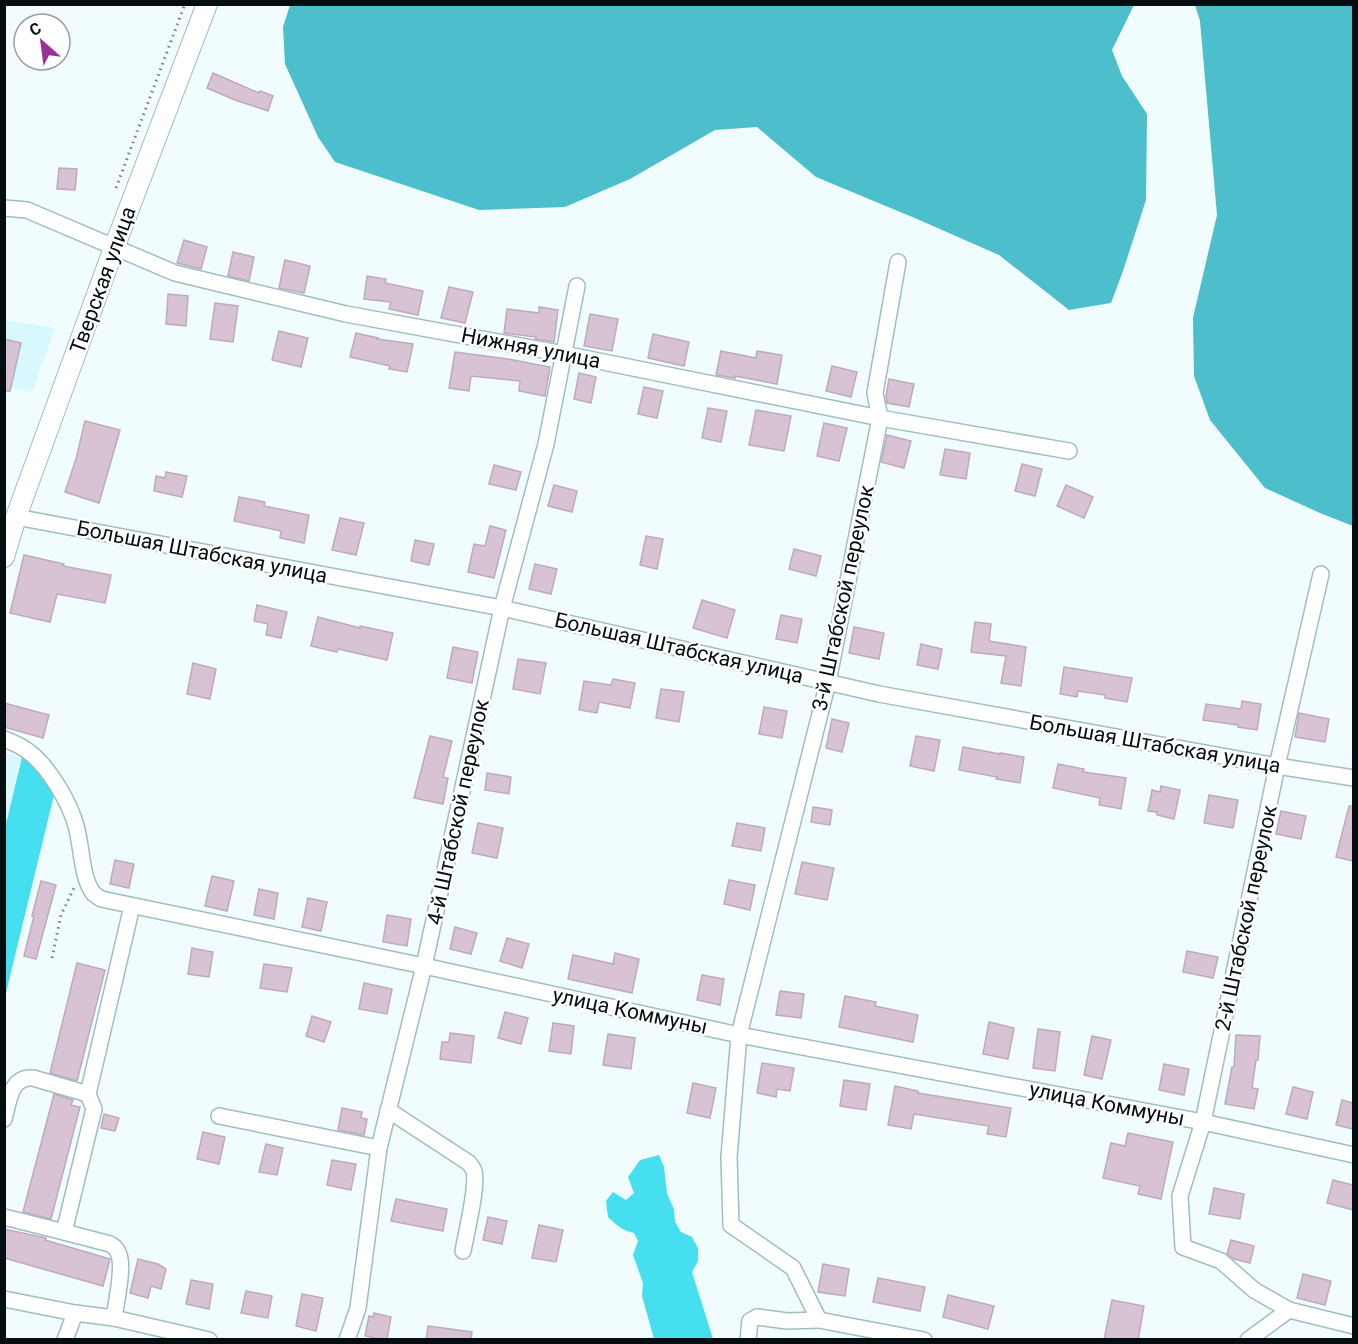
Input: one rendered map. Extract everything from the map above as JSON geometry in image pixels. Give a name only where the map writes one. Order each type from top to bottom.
[{"type":"main road","name":"Тверская улица","points":[[4,557],[10,516],[207,4]]},
{"type":"street","name":"Нижняя улица","points":[[4,208],[27,210],[175,273],[323,308],[880,418],[1069,451]]},
{"type":"street","name":"3-й Штабской переулок","points":[[819,1320],[793,1268],[731,1225],[729,1157],[739,1035],[828,682],[880,418],[875,393],[898,262]]},
{"type":"street","name":"4-й Штабской переулок","points":[[347,1340],[358,1308],[379,1148],[424,966],[502,608],[546,444],[577,286]]},
{"type":"street","name":"Большая Штабская улица","points":[[10,516],[502,608],[891,696],[1353,778]]},
{"type":"street","name":"2-й Штабской переулок","points":[[1290,1310],[1254,1290],[1221,1261],[1183,1247],[1180,1196],[1203,1122],[1277,766],[1321,574]]},
{"type":"street","name":"улица Коммуны","points":[[4,738],[29,751],[45,768],[58,789],[76,825],[88,885],[101,899],[424,966],[739,1035],[1203,1122],[1353,1155]]},
{"type":"street","points":[[64,1232],[94,1109],[88,1094],[132,906]]},
{"type":"street","points":[[4,1119],[16,1083],[26,1077],[88,1094]]},
{"type":"street","points":[[388,1110],[469,1163],[473,1169],[475,1178],[471,1212],[463,1251]]},
{"type":"street","points":[[219,1116],[379,1148]]},
{"type":"street","points":[[4,1216],[110,1244],[116,1248],[121,1266],[114,1318]]},
{"type":"street","points":[[4,1299],[114,1318],[209,1340]]},
{"type":"street","points":[[1248,1340],[1290,1310],[1353,1326]]},
{"type":"street","points":[[65,1340],[75,1313]]},
{"type":"street","points":[[748,1340],[750,1321],[758,1317],[788,1321],[819,1320],[924,1340]]},
{"type":"path","points":[[52,958],[61,915],[72,891],[85,874]]},
{"type":"shaded area","points":[[290,5],[1134,5],[1112,50],[1122,76],[1147,114],[1146,200],[1111,303],[1069,310],[999,255],[816,177],[757,127],[715,130],[630,179],[565,207],[479,210],[335,162],[318,137],[285,64],[283,27]]},
{"type":"shaded area","points":[[1195,5],[1353,5],[1353,526],[1265,488],[1210,420],[1194,376],[1193,318],[1217,215],[1200,21]]},
{"type":"shaded area","points":[[4,320],[55,328],[32,392],[5,387]]},
{"type":"shaded area","points":[[5,753],[21,757],[7,820],[5,820]]},
{"type":"shaded area","points":[[23,753],[55,791],[5,997],[5,820],[7,820]]},
{"type":"shaded area","points":[[659,1155],[664,1167],[667,1194],[674,1209],[675,1222],[681,1232],[692,1237],[698,1248],[698,1261],[692,1272],[713,1339],[654,1339],[642,1296],[643,1283],[633,1255],[638,1241],[634,1233],[616,1225],[608,1217],[606,1201],[613,1192],[626,1200],[634,1193],[628,1177],[640,1160]]},
{"type":"building","points":[[213,73],[259,93],[260,91],[273,96],[268,111],[207,88]]},
{"type":"building","points":[[59,168],[77,169],[75,190],[57,189]]},
{"type":"building","points":[[184,240],[207,247],[201,269],[177,263]]},
{"type":"building","points":[[233,252],[254,257],[249,281],[228,276]]},
{"type":"building","points":[[285,260],[310,266],[304,293],[279,288]]},
{"type":"building","points":[[367,276],[386,279],[385,283],[423,291],[418,315],[389,309],[391,302],[364,299]]},
{"type":"building","points":[[449,287],[473,292],[465,323],[441,318]]},
{"type":"building","points":[[168,294],[188,296],[186,326],[166,324]]},
{"type":"building","points":[[215,303],[238,306],[233,342],[210,339]]},
{"type":"building","points":[[539,307],[558,310],[554,342],[504,333],[507,309],[539,313]]},
{"type":"building","points":[[590,314],[618,319],[612,351],[584,346]]},
{"type":"building","points":[[279,331],[308,338],[301,367],[272,360]]},
{"type":"building","points":[[356,333],[377,339],[413,344],[407,372],[350,357]]},
{"type":"building","points":[[653,334],[689,342],[684,366],[648,358]]},
{"type":"building","points":[[4,339],[21,343],[10,391],[4,391]]},
{"type":"building","points":[[721,351],[756,358],[757,351],[782,355],[777,384],[716,375]]},
{"type":"building","points":[[455,352],[550,367],[545,396],[519,391],[520,381],[471,376],[469,391],[449,388]]},
{"type":"building","points":[[832,366],[857,372],[851,397],[826,391]]},
{"type":"building","points":[[579,373],[596,377],[591,403],[574,399]]},
{"type":"building","points":[[889,379],[914,384],[909,407],[887,403]]},
{"type":"building","points":[[644,387],[663,391],[657,418],[638,414]]},
{"type":"building","points":[[708,408],[727,411],[721,442],[702,438]]},
{"type":"building","points":[[756,410],[791,416],[784,451],[749,445]]},
{"type":"building","points":[[85,421],[120,430],[99,503],[65,492]]},
{"type":"building","points":[[824,423],[847,428],[839,461],[817,456]]},
{"type":"building","points":[[887,435],[911,441],[904,468],[881,462]]},
{"type":"building","points":[[945,449],[970,453],[966,479],[940,475]]},
{"type":"building","points":[[1022,464],[1042,469],[1035,496],[1015,491]]},
{"type":"building","points":[[494,465],[521,472],[516,490],[489,484]]},
{"type":"building","points":[[166,472],[187,476],[182,497],[154,491],[156,476],[165,478]]},
{"type":"building","points":[[554,485],[577,491],[572,512],[548,506]]},
{"type":"building","points":[[1066,485],[1093,497],[1084,518],[1057,506]]},
{"type":"building","points":[[239,497],[265,502],[264,506],[309,515],[304,543],[280,538],[281,531],[234,521]]},
{"type":"building","points":[[340,518],[364,523],[356,555],[332,550]]},
{"type":"building","points":[[490,526],[506,530],[494,578],[468,572],[474,544],[485,546]]},
{"type":"building","points":[[646,536],[663,539],[657,569],[640,565]]},
{"type":"building","points":[[415,540],[434,544],[429,565],[411,561]]},
{"type":"building","points":[[794,549],[821,556],[816,576],[789,569]]},
{"type":"building","points":[[24,555],[64,564],[63,566],[111,575],[105,603],[57,594],[50,622],[10,613]]},
{"type":"building","points":[[535,564],[557,569],[551,594],[529,589]]},
{"type":"building","points":[[702,600],[735,610],[727,638],[693,628]]},
{"type":"building","points":[[257,605],[287,612],[281,638],[266,635],[268,624],[254,621]]},
{"type":"building","points":[[781,615],[802,619],[797,643],[776,639]]},
{"type":"building","points":[[318,617],[360,628],[360,626],[393,633],[387,660],[338,649],[337,652],[311,646]]},
{"type":"building","points":[[975,622],[991,624],[989,641],[1026,647],[1021,686],[1001,683],[1006,656],[971,652]]},
{"type":"building","points":[[854,627],[884,633],[879,659],[849,653]]},
{"type":"building","points":[[921,644],[942,649],[938,669],[917,665]]},
{"type":"building","points":[[453,647],[478,652],[472,683],[447,678]]},
{"type":"building","points":[[518,659],[546,663],[540,694],[513,689]]},
{"type":"building","points":[[193,663],[216,669],[210,699],[187,694]]},
{"type":"building","points":[[1064,667],[1132,678],[1127,702],[1105,698],[1105,695],[1078,691],[1077,697],[1060,694]]},
{"type":"building","points":[[613,679],[635,683],[630,708],[599,702],[597,713],[579,710],[584,681],[611,685]]},
{"type":"building","points":[[661,689],[684,692],[679,722],[656,718]]},
{"type":"building","points":[[1242,701],[1261,704],[1257,730],[1203,720],[1206,704],[1241,709]]},
{"type":"building","points":[[4,703],[49,715],[43,738],[4,727]]},
{"type":"building","points":[[764,707],[787,711],[782,738],[759,734]]},
{"type":"building","points":[[1299,713],[1329,719],[1325,742],[1295,737]]},
{"type":"building","points":[[832,719],[849,723],[842,752],[826,748]]},
{"type":"building","points":[[430,736],[452,741],[443,777],[448,778],[443,804],[414,798]]},
{"type":"building","points":[[916,736],[940,740],[934,771],[910,766]]},
{"type":"building","points":[[963,747],[1024,757],[1020,783],[959,770]]},
{"type":"building","points":[[1058,764],[1084,769],[1083,772],[1126,778],[1121,809],[1099,805],[1100,798],[1053,788]]},
{"type":"building","points":[[487,773],[511,777],[509,794],[485,790]]},
{"type":"building","points":[[1161,786],[1180,790],[1174,819],[1148,811],[1152,790],[1160,792]]},
{"type":"building","points":[[1209,795],[1238,800],[1233,828],[1204,823]]},
{"type":"building","points":[[1349,806],[1353,806],[1353,861],[1336,857]]},
{"type":"building","points":[[813,807],[832,810],[830,825],[811,822]]},
{"type":"building","points":[[1281,811],[1306,816],[1301,839],[1276,834]]},
{"type":"building","points":[[478,823],[503,828],[497,858],[472,853]]},
{"type":"building","points":[[737,823],[765,828],[761,851],[732,846]]},
{"type":"building","points":[[115,860],[134,864],[129,888],[110,884]]},
{"type":"building","points":[[802,862],[834,868],[827,900],[795,894]]},
{"type":"building","points":[[212,876],[234,881],[227,911],[205,906]]},
{"type":"building","points":[[729,880],[755,885],[750,910],[724,904]]},
{"type":"building","points":[[41,881],[56,885],[36,959],[24,956]]},
{"type":"building","points":[[259,889],[278,893],[274,919],[254,915]]},
{"type":"building","points":[[308,898],[327,902],[321,931],[302,927]]},
{"type":"building","points":[[387,915],[411,919],[407,946],[383,942]]},
{"type":"building","points":[[455,927],[477,933],[471,954],[450,949]]},
{"type":"building","points":[[507,938],[529,944],[522,968],[500,961]]},
{"type":"building","points":[[192,948],[213,952],[209,977],[188,974]]},
{"type":"building","points":[[1187,951],[1218,957],[1213,978],[1183,972]]},
{"type":"building","points":[[615,953],[639,959],[632,993],[568,979],[573,955],[613,964]]},
{"type":"building","points":[[77,963],[105,970],[77,1081],[50,1073]]},
{"type":"building","points":[[264,964],[292,968],[287,992],[260,988]]},
{"type":"building","points":[[702,975],[724,979],[720,1005],[697,1000]]},
{"type":"building","points":[[364,983],[392,989],[387,1014],[359,1009]]},
{"type":"building","points":[[780,991],[804,994],[801,1018],[776,1015]]},
{"type":"building","points":[[845,996],[876,1002],[875,1006],[918,1015],[913,1042],[839,1027]]},
{"type":"building","points":[[505,1012],[528,1018],[521,1044],[498,1038]]},
{"type":"building","points":[[312,1016],[331,1022],[324,1042],[306,1036]]},
{"type":"building","points":[[989,1022],[1014,1028],[1008,1059],[983,1054]]},
{"type":"building","points":[[553,1023],[574,1026],[571,1054],[549,1051]]},
{"type":"building","points":[[1038,1029],[1060,1032],[1055,1071],[1033,1068]]},
{"type":"building","points":[[450,1033],[474,1036],[471,1063],[440,1059],[442,1042],[449,1042]]},
{"type":"building","points":[[608,1034],[635,1038],[631,1069],[603,1065]]},
{"type":"building","points":[[1236,1035],[1260,1036],[1252,1088],[1258,1089],[1254,1109],[1225,1104],[1232,1067],[1234,1067]]},
{"type":"building","points":[[1092,1036],[1111,1040],[1102,1079],[1084,1075]]},
{"type":"building","points":[[762,1063],[794,1068],[790,1091],[777,1089],[776,1097],[757,1093]]},
{"type":"building","points":[[1164,1064],[1189,1069],[1184,1095],[1159,1090]]},
{"type":"building","points":[[844,1080],[870,1084],[866,1110],[840,1106]]},
{"type":"building","points":[[693,1083],[716,1088],[710,1118],[687,1113]]},
{"type":"building","points":[[895,1086],[918,1091],[918,1093],[1011,1108],[1006,1137],[987,1134],[989,1126],[914,1114],[911,1129],[888,1125]]},
{"type":"building","points":[[1293,1087],[1313,1092],[1307,1119],[1286,1114]]},
{"type":"building","points":[[54,1094],[73,1100],[71,1105],[80,1107],[51,1219],[23,1212]]},
{"type":"building","points":[[1342,1100],[1353,1103],[1353,1129],[1336,1125]]},
{"type":"building","points":[[342,1108],[362,1112],[361,1118],[367,1119],[364,1135],[338,1130]]},
{"type":"building","points":[[104,1114],[119,1118],[115,1131],[101,1128]]},
{"type":"building","points":[[203,1132],[225,1137],[219,1164],[197,1159]]},
{"type":"building","points":[[1128,1133],[1173,1142],[1161,1199],[1138,1194],[1140,1186],[1103,1178],[1111,1143],[1125,1146]]},
{"type":"building","points":[[266,1144],[283,1148],[277,1175],[259,1172]]},
{"type":"building","points":[[332,1160],[356,1164],[351,1190],[327,1185]]},
{"type":"building","points":[[1333,1180],[1353,1185],[1353,1210],[1327,1203]]},
{"type":"building","points":[[1214,1188],[1244,1194],[1240,1219],[1209,1214]]},
{"type":"building","points":[[396,1199],[447,1209],[443,1231],[391,1221]]},
{"type":"building","points":[[488,1217],[507,1221],[502,1244],[483,1240]]},
{"type":"building","points":[[539,1225],[563,1230],[556,1262],[532,1258]]},
{"type":"building","points":[[4,1229],[46,1238],[45,1240],[110,1259],[103,1286],[4,1258]]},
{"type":"building","points":[[1231,1240],[1254,1246],[1250,1263],[1234,1259],[1227,1254]]},
{"type":"building","points":[[138,1259],[158,1264],[166,1269],[161,1289],[151,1286],[148,1298],[130,1293]]},
{"type":"building","points":[[823,1264],[849,1269],[845,1296],[818,1292]]},
{"type":"building","points":[[1303,1274],[1331,1281],[1325,1305],[1297,1298]]},
{"type":"building","points":[[878,1278],[925,1287],[920,1311],[873,1302]]},
{"type":"building","points":[[191,1280],[213,1284],[209,1309],[186,1304]]},
{"type":"building","points":[[246,1291],[272,1296],[268,1318],[241,1313]]},
{"type":"building","points":[[302,1294],[323,1298],[316,1331],[296,1326]]},
{"type":"building","points":[[948,1295],[994,1306],[988,1329],[943,1317]]},
{"type":"building","points":[[1112,1300],[1144,1306],[1138,1340],[1104,1340]]},
{"type":"building","points":[[374,1313],[391,1317],[387,1340],[365,1336],[369,1316],[373,1317]]},
{"type":"building","points":[[428,1326],[472,1332],[471,1340],[426,1340]]}]
